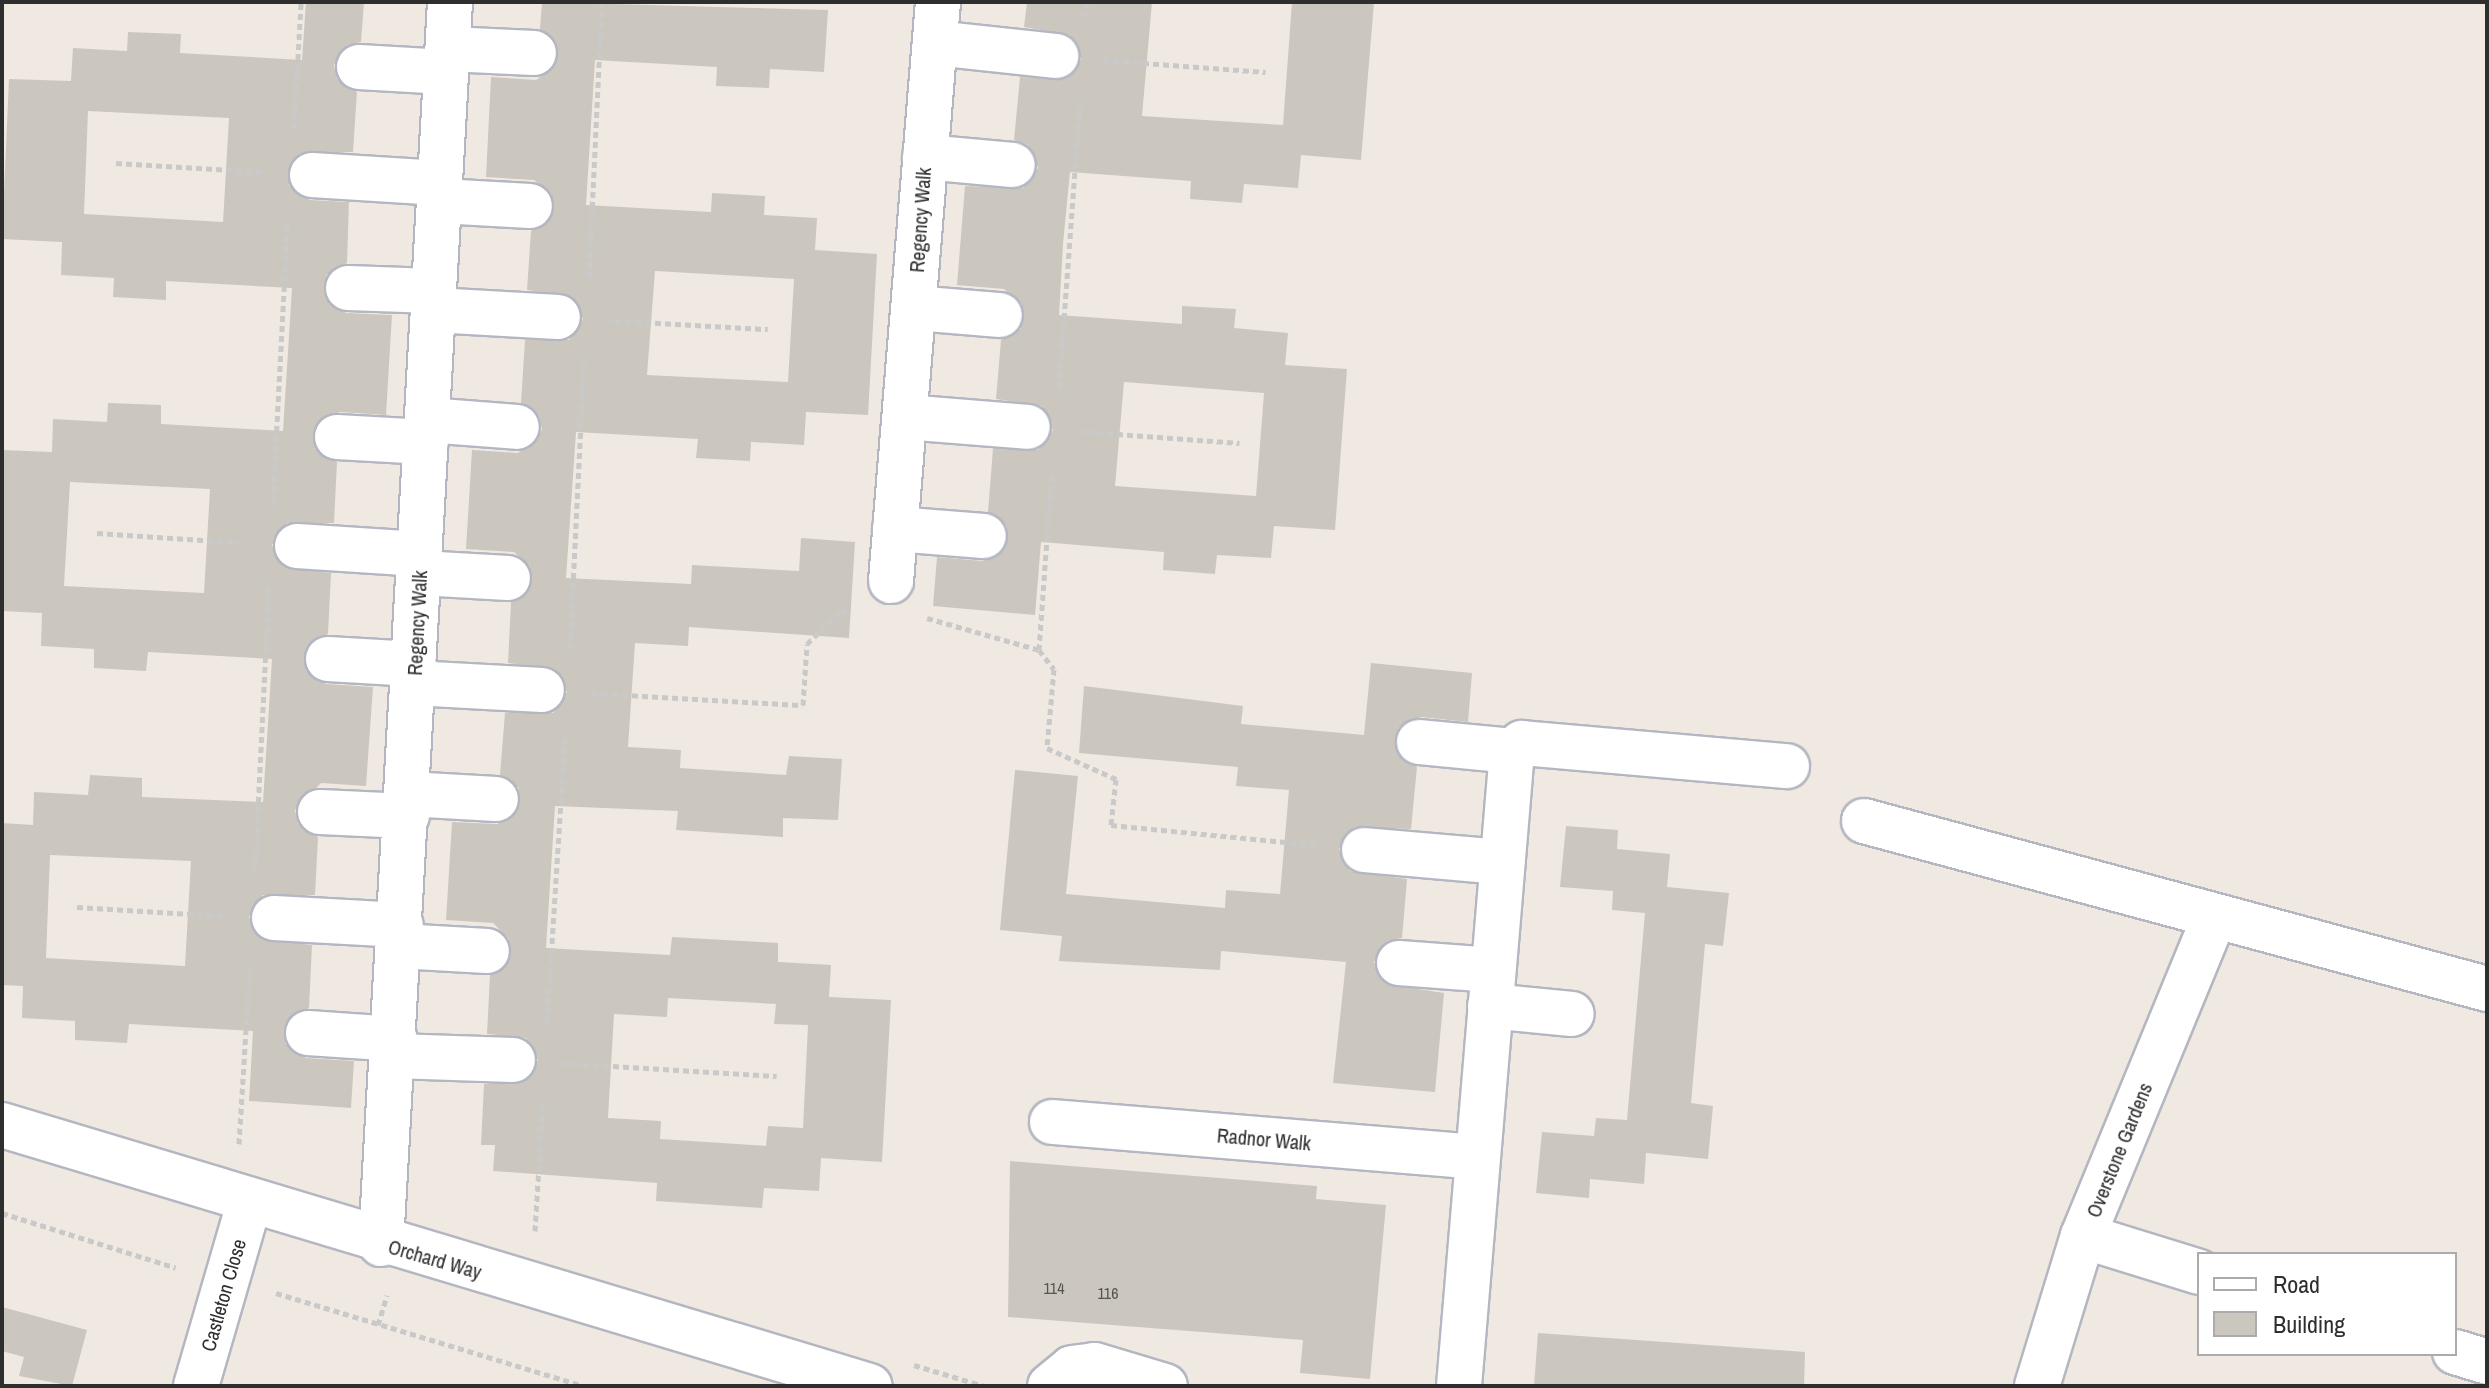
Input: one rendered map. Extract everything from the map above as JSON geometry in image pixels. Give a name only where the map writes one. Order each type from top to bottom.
[{"type":"street","name":"Regency Walk","points":[[381,1244],[450,2]]},
{"type":"street","points":[[937,23],[1078,56]]},
{"type":"street","name":"Regency Walk","points":[[889,598],[937,23]]},
{"type":"street","points":[[359,67],[534,53]]},
{"type":"street","points":[[925,157],[1013,165]]},
{"type":"street","points":[[299,172],[530,206]]},
{"type":"street","points":[[348,288],[576,318]]},
{"type":"street","points":[[914,308],[1000,315]]},
{"type":"street","points":[[905,417],[1051,427]]},
{"type":"street","points":[[337,437],[517,427]]},
{"type":"street","points":[[895,529],[984,536]]},
{"type":"street","points":[[284,561],[420,564],[508,578]]},
{"type":"street","points":[[328,659],[414,674],[559,691]]},
{"type":"street","points":[[1419,742],[1787,766]]},
{"type":"street","points":[[1459,1386],[1502,862],[1517,747]]},
{"type":"street","points":[[320,812],[496,799]]},
{"type":"street","points":[[1864,821],[2214,918],[2487,989]]},
{"type":"street","points":[[1345,848],[1502,862]]},
{"type":"street","points":[[260,916],[487,951]]},
{"type":"street","name":"Overstone Gardens","points":[[2037,1386],[2083,1236],[2214,918]]},
{"type":"street","points":[[1399,963],[1572,1014]]},
{"type":"street","points":[[308,1033],[394,1047],[534,1061]]},
{"type":"street","name":"Radnor Walk","points":[[1052,1122],[1476,1157]]},
{"type":"street","name":"Orchard Way","points":[[2,1125],[381,1244],[845,1383]]},
{"type":"street","name":"Castleton Close","points":[[196,1386],[249,1203]]},
{"type":"street","points":[[2083,1236],[2197,1271]]},
{"type":"street","points":[[2457,1353],[2487,1362]]},
{"type":"street","points":[[1050,1386],[1072,1368],[1095,1365],[1165,1386]]},
{"type":"path","points":[[273,508],[299,172],[301,2]]},
{"type":"path","points":[[1039,650],[1051,427],[1078,56],[1086,2]]},
{"type":"path","points":[[1078,56],[1266,72]]},
{"type":"path","points":[[116,163],[226,170]]},
{"type":"path","points":[[576,318],[768,329]]},
{"type":"path","points":[[1051,427],[1240,443]]},
{"type":"path","points":[[97,533],[208,541]]},
{"type":"path","points":[[238,1152],[260,916],[284,561]]},
{"type":"path","points":[[559,691],[803,705],[807,644],[841,611],[889,598],[941,620],[1039,650],[1054,669],[1047,748],[1116,779],[1111,825],[1345,848]]},
{"type":"path","points":[[77,907],[189,914]]},
{"type":"path","points":[[534,1061],[777,1076]]},
{"type":"path","points":[[2,1213],[181,1270],[192,1259]]},
{"type":"path","points":[[272,1280],[277,1295],[585,1386]]},
{"type":"building","points":[[306,2],[364,2],[361,42],[347,45],[334,65],[337,79],[357,92],[353,152],[300,153],[291,162],[289,185],[310,200],[349,202],[347,263],[326,275],[326,299],[346,313],[392,315],[386,415],[340,412],[316,424],[315,449],[337,462],[334,523],[287,523],[272,545],[284,567],[331,573],[328,634],[307,646],[306,671],[326,684],[373,687],[366,786],[321,783],[295,810],[298,824],[318,837],[315,895],[263,895],[249,917],[261,939],[312,945],[309,1008],[287,1020],[285,1043],[306,1058],[354,1061],[351,1108],[249,1101],[253,1031],[129,1024],[127,1043],[75,1040],[75,1021],[22,1018],[23,986],[2,985],[2,823],[33,825],[34,792],[88,795],[90,775],[142,778],[142,797],[263,802],[272,659],[148,652],[146,671],[94,668],[94,649],[41,646],[42,613],[2,611],[2,450],[52,452],[53,419],[107,422],[108,403],[161,405],[161,424],[283,431],[292,288],[166,281],[166,300],[113,297],[114,278],[61,275],[62,242],[2,239],[9,79],[71,81],[73,48],[127,51],[128,32],[181,34],[180,53],[302,60]],"holes":[[[88,111],[229,118],[223,222],[84,214]],[[70,482],[210,489],[204,593],[64,586]],[[50,855],[191,861],[185,966],[46,958]]]},
{"type":"building","points":[[542,2],[828,10],[824,72],[770,69],[769,88],[716,86],[717,67],[595,60],[586,205],[711,212],[712,193],[765,196],[764,215],[817,218],[815,250],[877,254],[868,415],[806,412],[804,445],[751,442],[750,461],[696,458],[698,439],[576,432],[566,578],[691,584],[692,565],[799,571],[801,538],[855,542],[849,638],[689,627],[688,646],[635,643],[628,747],[681,750],[680,768],[786,775],[789,756],[842,759],[838,820],[783,818],[783,837],[676,830],[678,811],[555,806],[546,948],[670,955],[672,937],[778,943],[778,962],[831,965],[829,997],[891,1000],[882,1162],[821,1158],[819,1191],[764,1188],[762,1208],[656,1201],[657,1183],[493,1171],[495,1145],[481,1145],[484,1084],[524,1082],[538,1060],[526,1038],[487,1034],[490,975],[508,964],[509,939],[493,923],[446,920],[452,822],[497,824],[516,813],[519,788],[500,775],[505,713],[553,713],[567,692],[555,669],[508,663],[511,602],[529,591],[530,566],[514,552],[466,549],[472,450],[518,453],[542,430],[539,416],[521,403],[525,340],[569,340],[583,319],[571,296],[527,290],[531,231],[551,219],[552,194],[534,180],[486,177],[491,77],[536,80],[555,66],[556,42],[540,29]],"holes":[[[655,271],[794,279],[788,382],[647,375]],[[668,998],[776,1004],[774,1024],[808,1025],[803,1128],[768,1126],[766,1146],[660,1139],[661,1121],[608,1118],[614,1014],[667,1017]]]},
{"type":"building","points":[[1027,2],[1152,2],[1142,116],[1283,125],[1292,2],[1374,2],[1361,160],[1301,155],[1298,188],[1244,184],[1242,203],[1190,199],[1191,181],[1070,172],[1063,244],[1059,315],[1182,324],[1182,306],[1236,309],[1234,328],[1288,333],[1285,365],[1347,369],[1335,530],[1274,526],[1271,558],[1217,555],[1215,574],[1163,570],[1164,552],[1041,542],[1035,615],[933,606],[937,557],[983,561],[1005,549],[1007,526],[988,512],[993,449],[1038,450],[1053,430],[1042,406],[996,399],[1001,340],[1021,329],[1022,304],[1004,289],[957,285],[965,186],[1023,188],[1038,168],[1028,145],[1014,140],[1020,77],[1065,79],[1081,59],[1070,35],[1024,27]],"holes":[[[1124,382],[1264,393],[1256,496],[1115,486]]]},
{"type":"building","points":[[1371,663],[1472,673],[1468,722],[1421,717],[1398,728],[1397,753],[1417,767],[1411,829],[1354,827],[1339,849],[1350,871],[1407,879],[1402,938],[1387,941],[1374,962],[1386,984],[1444,993],[1435,1092],[1333,1083],[1346,962],[1221,951],[1220,970],[1059,961],[1062,936],[1000,930],[1015,770],[1078,776],[1066,894],[1225,908],[1226,890],[1280,894],[1289,790],[1236,786],[1238,767],[1079,753],[1084,686],[1243,706],[1241,724],[1364,735]]},
{"type":"building","points":[[1566,826],[1618,830],[1617,849],[1670,854],[1667,887],[1729,893],[1723,946],[1705,944],[1691,1103],[1713,1106],[1708,1159],[1646,1153],[1644,1184],[1590,1179],[1589,1198],[1536,1193],[1542,1132],[1594,1136],[1596,1118],[1627,1120],[1645,913],[1612,910],[1613,891],[1560,887]]},
{"type":"building","points":[[1010,1161],[1317,1186],[1316,1199],[1386,1205],[1370,1379],[1300,1373],[1303,1340],[1008,1317]]},
{"type":"building","points":[[2,1307],[87,1330],[72,1386],[19,1376],[24,1357],[2,1351]]},
{"type":"building","points":[[1538,1333],[1805,1352],[1804,1386],[1534,1386]]}]
